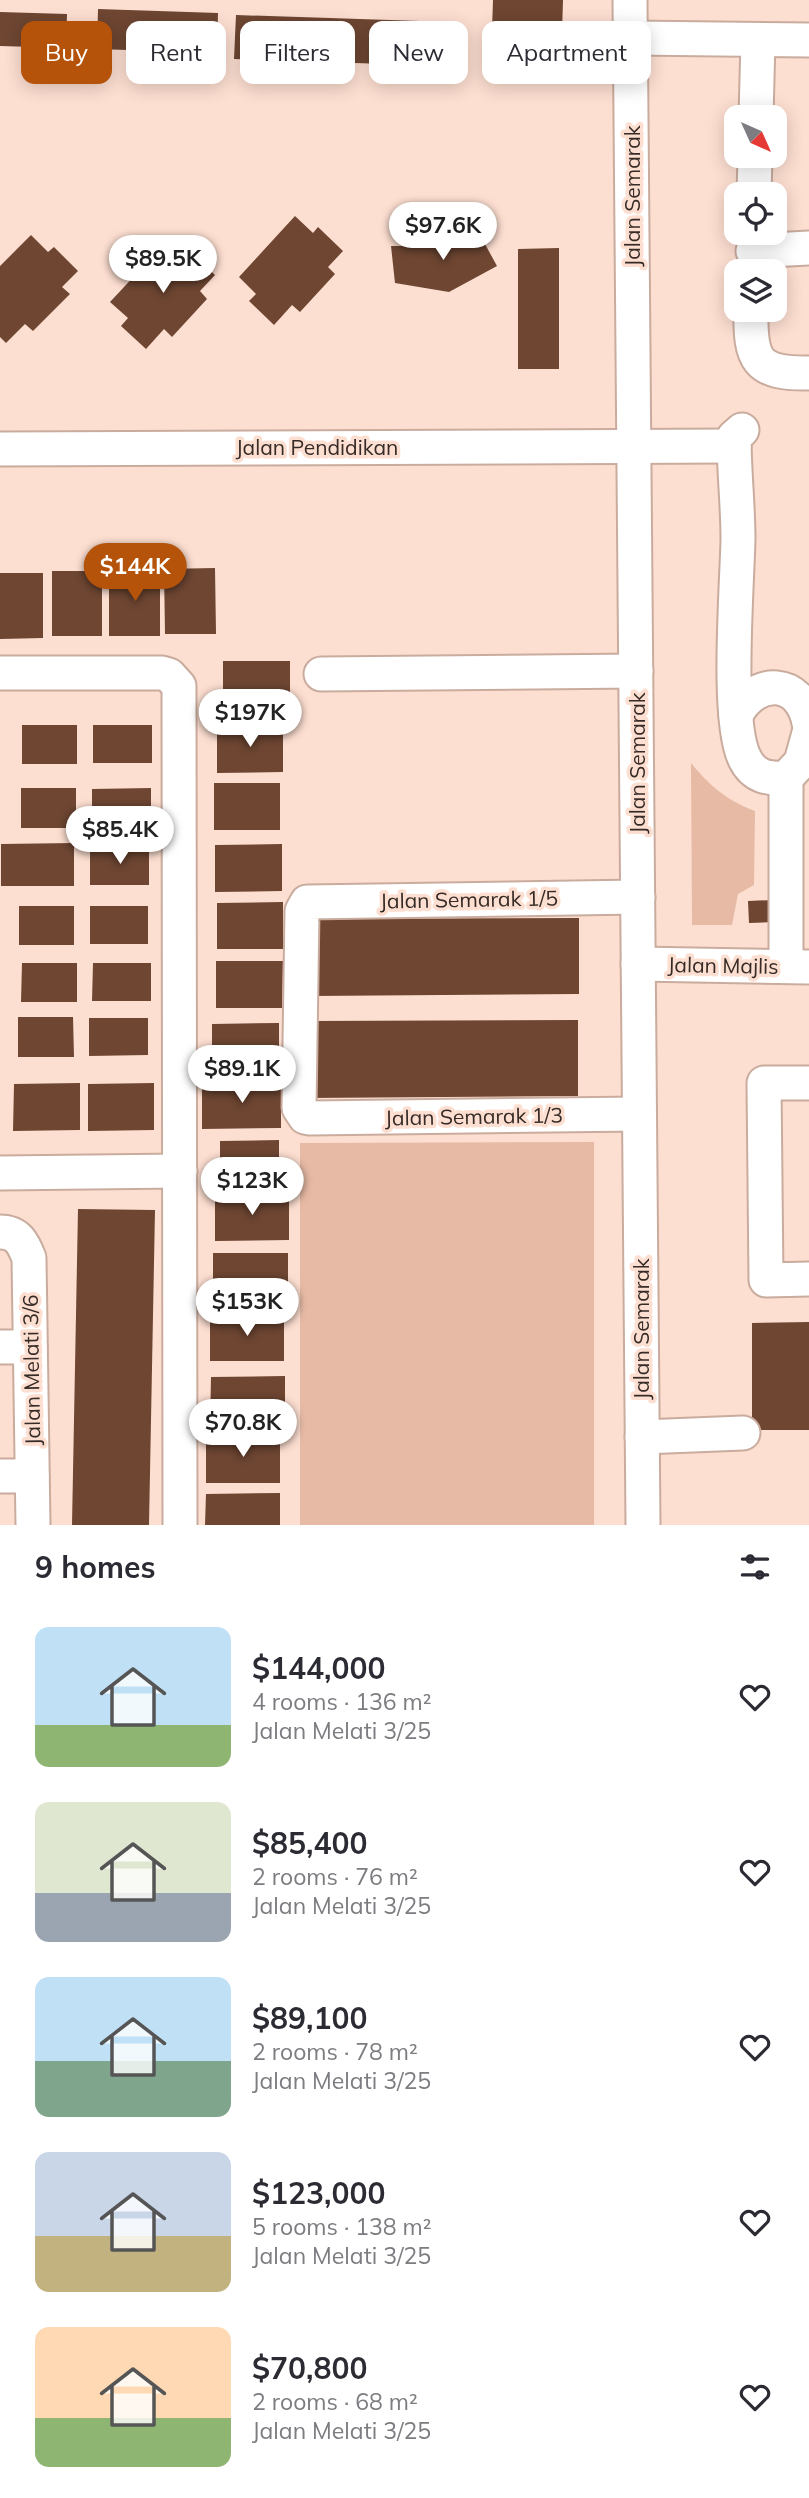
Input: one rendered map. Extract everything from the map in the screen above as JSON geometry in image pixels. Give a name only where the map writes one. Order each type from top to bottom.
[{"type":"street","name":"Jalan Semarak","points":[[631,0],[631,21]]},
{"type":"street","points":[[651,38],[809,40]]},
{"type":"street","points":[[756,105],[758,40]]},
{"type":"street","name":"Jalan Semarak","points":[[631,84],[643,1525]]},
{"type":"street","points":[[753,252],[809,248]]},
{"type":"street","points":[[751,322],[750,343],[757,357],[772,370],[809,373]]},
{"type":"street","name":"Jalan Pendidikan","points":[[0,449],[634,446],[738,438],[736,715]]},
{"type":"street","points":[[321,674],[636,671]]},
{"type":"street","points":[[0,673],[162,673],[169,675],[179,686],[180,1525]]},
{"type":"street","points":[[809,723],[806,707],[796,694],[773,687],[752,693],[736,715],[741,749],[755,773],[770,779],[786,778],[801,762],[809,733]]},
{"type":"street","points":[[786,778],[797,906],[797,967]]},
{"type":"street","name":"Jalan Semarak 1/5","points":[[310,1118],[304,1117],[299,1108],[303,906],[312,900],[638,897]]},
{"type":"street","name":"Jalan Majlis","points":[[638,964],[797,967]]},
{"type":"street","points":[[809,1083],[764,1083],[766,1280],[809,1279]]},
{"type":"street","name":"Jalan Semarak 1/3","points":[[310,1118],[639,1114]]},
{"type":"street","points":[[0,1172],[180,1171]]},
{"type":"street","name":"Jalan Melati 3/6","points":[[0,1232],[8,1232],[23,1241],[29,1258],[15,1347],[16,1476],[33,1525]]},
{"type":"street","points":[[642,1437],[743,1433]]},
{"type":"shaded area","points":[[691,763],[719,792],[755,811],[754,885],[738,894],[732,925],[692,925]]},
{"type":"shaded area","points":[[594,1142],[594,1525],[300,1525],[300,1143]]},
{"type":"building","points":[[493,0],[563,0],[562,21],[492,21]]},
{"type":"building","points":[[98,9],[218,13],[218,21],[126,21],[126,50],[112,50],[112,21],[98,21]]},
{"type":"building","points":[[0,12],[67,14],[67,21],[21,21],[21,47],[0,46]]},
{"type":"building","points":[[236,15],[419,21],[369,21],[369,63],[355,63],[355,21],[240,21],[240,59],[234,59]]},
{"type":"building","points":[[295,216],[313,233],[318,227],[343,251],[328,267],[335,274],[300,312],[292,305],[274,325],[249,301],[256,294],[239,277]]},
{"type":"building","points":[[474,224],[497,266],[449,292],[395,283],[391,246],[440,246]]},
{"type":"building","points":[[31,235],[48,252],[54,247],[78,271],[62,287],[70,294],[33,331],[25,324],[6,343],[0,337],[0,266]]},
{"type":"building","points":[[168,240],[185,257],[190,252],[215,275],[200,291],[207,299],[172,337],[164,329],[146,349],[121,326],[128,318],[110,302]]},
{"type":"building","points":[[559,248],[559,369],[518,369],[518,249]]},
{"type":"building","points":[[215,568],[216,634],[165,634],[164,569]]},
{"type":"building","points":[[160,570],[160,636],[109,636],[109,571]]},
{"type":"building","points":[[52,571],[102,571],[102,636],[52,636]]},
{"type":"building","points":[[0,573],[43,573],[43,638],[0,639]]},
{"type":"building","points":[[223,661],[290,661],[290,708],[223,708]]},
{"type":"building","points":[[22,725],[77,725],[77,764],[22,764]]},
{"type":"building","points":[[93,725],[152,725],[152,763],[93,763]]},
{"type":"building","points":[[283,725],[283,772],[217,773],[217,726]]},
{"type":"building","points":[[214,783],[280,783],[280,830],[214,830]]},
{"type":"building","points":[[21,788],[76,788],[76,828],[21,828]]},
{"type":"building","points":[[151,788],[151,827],[92,827],[92,789]]},
{"type":"building","points":[[74,843],[74,886],[1,886],[1,844]]},
{"type":"building","points":[[282,844],[282,891],[215,892],[215,845]]},
{"type":"building","points":[[149,846],[149,885],[90,885],[90,847]]},
{"type":"building","points":[[773,900],[774,922],[749,923],[748,901]]},
{"type":"building","points":[[283,902],[283,949],[217,949],[217,903]]},
{"type":"building","points":[[19,906],[74,906],[74,945],[19,945]]},
{"type":"building","points":[[90,906],[148,906],[148,944],[90,944]]},
{"type":"building","points":[[579,918],[579,994],[310,996],[310,919]]},
{"type":"building","points":[[216,961],[283,961],[282,1008],[216,1008]]},
{"type":"building","points":[[22,963],[77,963],[77,1002],[21,1002]]},
{"type":"building","points":[[93,963],[151,963],[151,1001],[92,1001]]},
{"type":"building","points":[[18,1017],[73,1017],[74,1057],[18,1057]]},
{"type":"building","points":[[89,1018],[148,1018],[148,1055],[89,1056]]},
{"type":"building","points":[[578,1020],[578,1096],[308,1098],[308,1021]]},
{"type":"building","points":[[279,1023],[279,1070],[212,1071],[212,1024]]},
{"type":"building","points":[[281,1081],[281,1128],[202,1129],[202,1082]]},
{"type":"building","points":[[80,1083],[80,1130],[13,1131],[14,1084]]},
{"type":"building","points":[[154,1083],[154,1130],[88,1131],[88,1084]]},
{"type":"building","points":[[279,1140],[279,1187],[220,1188],[220,1141]]},
{"type":"building","points":[[215,1194],[289,1194],[289,1240],[215,1241]]},
{"type":"building","points":[[78,1209],[155,1210],[149,1525],[72,1525]]},
{"type":"building","points":[[213,1253],[288,1253],[288,1300],[213,1300]]},
{"type":"building","points":[[210,1314],[284,1314],[284,1361],[210,1361]]},
{"type":"building","points":[[809,1322],[809,1430],[752,1430],[752,1323]]},
{"type":"building","points":[[285,1376],[285,1423],[210,1424],[211,1377]]},
{"type":"building","points":[[206,1436],[280,1436],[280,1483],[206,1483]]},
{"type":"building","points":[[280,1493],[280,1525],[205,1525],[206,1494]]}]
